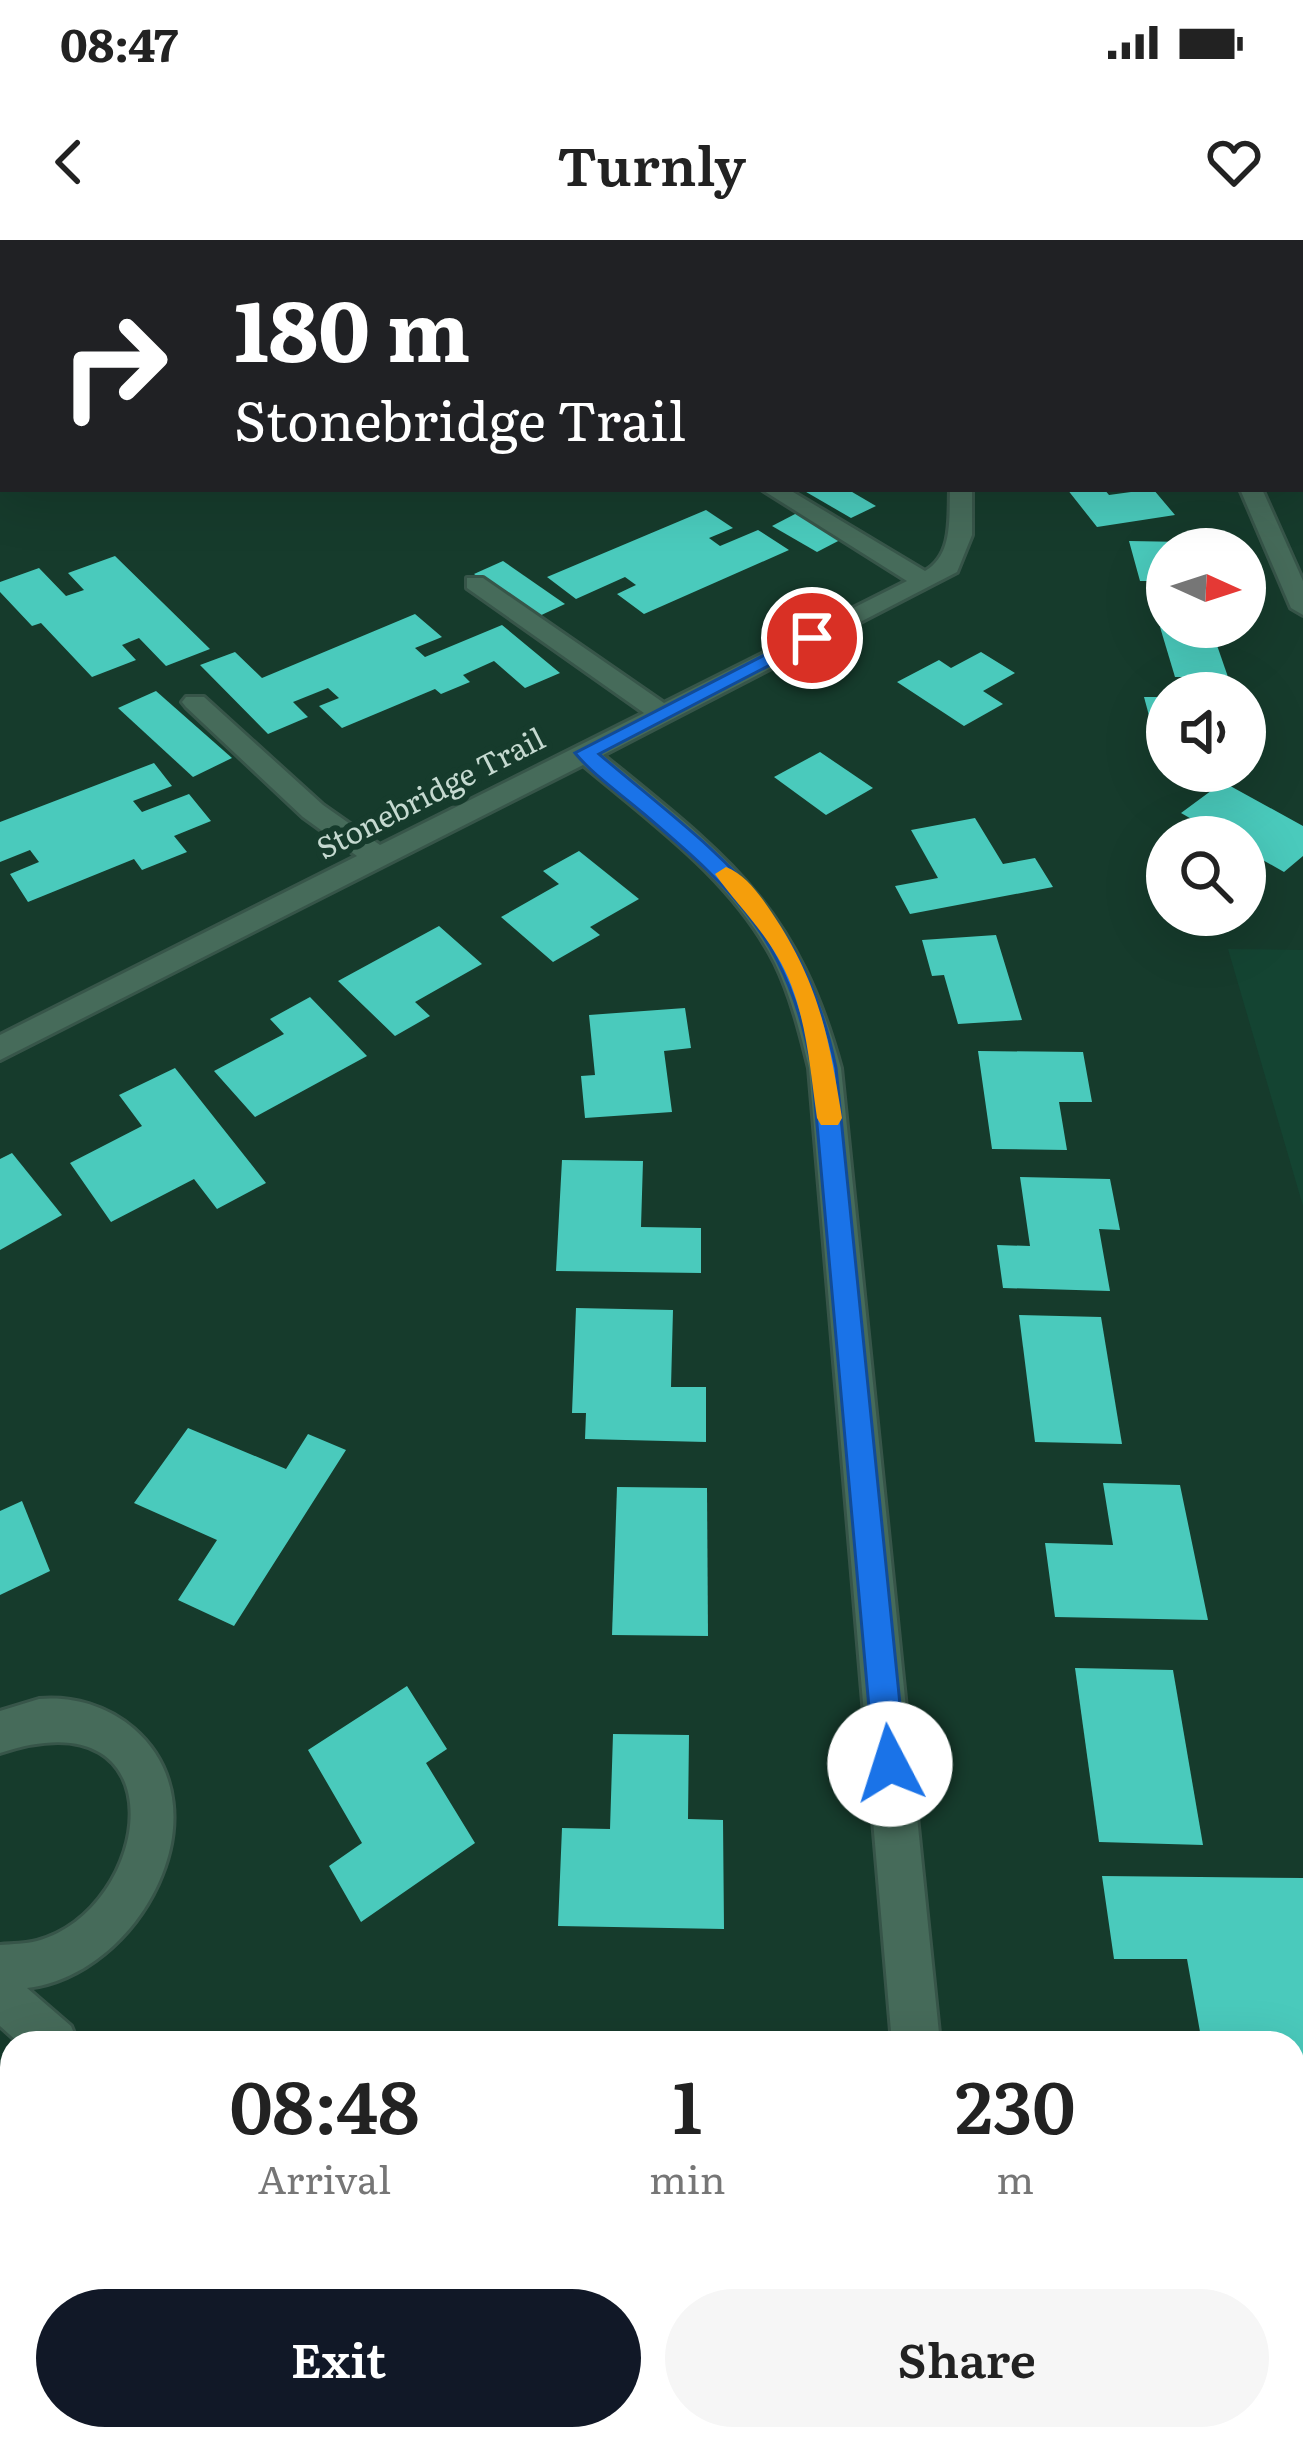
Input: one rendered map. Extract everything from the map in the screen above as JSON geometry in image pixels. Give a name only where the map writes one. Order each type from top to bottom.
[{"type":"street","points":[[777,492],[924,581]]},
{"type":"street","name":"Stonebridge Trail","points":[[0,1049],[924,581],[949,566],[960,535],[961,492]]},
{"type":"street","points":[[1252,492],[1303,608]]},
{"type":"street","points":[[475,583],[663,714]]},
{"type":"street","points":[[195,701],[313,811],[379,857]]},
{"type":"street","points":[[585,753],[718,866],[753,902],[791,958],[814,1019],[827,1092],[915,2031]]},
{"type":"street","points":[[0,1732],[44,1719],[66,1720],[89,1723],[125,1743],[149,1779],[155,1825],[141,1874],[111,1919],[66,1954],[15,1969],[0,1968]]},
{"type":"street","points":[[0,1995],[40,2031]]},
{"type":"shaded area","points":[[1228,949],[1303,950],[1303,1206]]},
{"type":"building","points":[[806,492],[852,492],[876,506],[851,518]]},
{"type":"building","points":[[1069,492],[1156,492],[1175,515],[1097,527]]},
{"type":"building","points":[[706,510],[733,528],[709,538],[720,546],[758,530],[789,550],[644,614],[617,594],[636,585],[625,577],[576,599],[547,577]]},
{"type":"building","points":[[797,513],[842,539],[817,552],[772,526]]},
{"type":"building","points":[[1129,541],[1146,541],[1146,581],[1140,581]]},
{"type":"building","points":[[115,556],[210,649],[166,666],[139,638],[122,645],[136,660],[92,677],[41,623],[32,626],[0,592],[0,582],[39,568],[66,596],[84,590],[68,573]]},
{"type":"building","points":[[503,561],[565,604],[535,618],[474,574]]},
{"type":"building","points":[[415,614],[442,637],[415,648],[425,657],[502,625],[560,673],[525,688],[494,661],[463,675],[470,682],[441,694],[435,689],[342,728],[319,706],[339,698],[328,688],[293,702],[308,717],[268,734],[200,665],[235,652],[262,678]]},
{"type":"building","points":[[1166,648],[1218,648],[1226,672],[1174,672]]},
{"type":"building","points":[[981,652],[1015,673],[983,691],[1003,704],[964,726],[897,682],[939,660],[951,668]]},
{"type":"building","points":[[156,691],[232,758],[193,777],[118,708]]},
{"type":"building","points":[[820,752],[873,788],[826,815],[774,777]]},
{"type":"building","points":[[154,763],[172,786],[133,801],[142,812],[189,794],[211,821],[174,836],[187,852],[142,870],[134,859],[28,902],[10,874],[39,862],[30,850],[0,862],[0,822]]},
{"type":"building","points":[[1209,792],[1241,792],[1303,826],[1303,856],[1284,872],[1266,862],[1266,816],[1181,813]]},
{"type":"building","points":[[975,818],[1003,864],[1035,858],[1053,887],[910,914],[895,886],[938,878],[911,830]]},
{"type":"building","points":[[579,851],[639,899],[590,927],[600,935],[553,962],[501,917],[559,884],[543,871]]},
{"type":"building","points":[[439,926],[482,964],[415,1002],[430,1016],[395,1036],[338,981]]},
{"type":"building","points":[[996,935],[1022,1020],[958,1024],[944,975],[932,976],[922,940]]},
{"type":"building","points":[[310,997],[367,1056],[255,1117],[214,1071],[284,1034],[270,1019]]},
{"type":"building","points":[[685,1008],[691,1048],[664,1051],[672,1112],[585,1118],[581,1076],[595,1075],[589,1015]]},
{"type":"building","points":[[978,1051],[1083,1052],[1092,1102],[1059,1102],[1067,1150],[992,1149]]},
{"type":"building","points":[[175,1068],[266,1183],[217,1209],[194,1179],[111,1222],[70,1163],[142,1126],[119,1095]]},
{"type":"building","points":[[12,1153],[62,1215],[0,1250],[0,1159]]},
{"type":"building","points":[[562,1160],[643,1161],[641,1227],[701,1228],[701,1273],[556,1271]]},
{"type":"building","points":[[1020,1177],[1110,1179],[1120,1230],[1099,1229],[1110,1291],[1003,1288],[997,1245],[1030,1246]]},
{"type":"building","points":[[576,1308],[673,1310],[671,1387],[706,1387],[706,1442],[585,1439],[586,1413],[572,1413]]},
{"type":"building","points":[[1019,1315],[1101,1317],[1122,1444],[1035,1442]]},
{"type":"building","points":[[188,1428],[286,1469],[308,1434],[346,1450],[234,1626],[178,1600],[217,1540],[134,1503]]},
{"type":"building","points":[[1103,1483],[1180,1485],[1208,1620],[1055,1617],[1045,1543],[1113,1545]]},
{"type":"building","points":[[617,1487],[707,1488],[708,1636],[612,1635]]},
{"type":"building","points":[[22,1501],[50,1571],[0,1595],[0,1511]]},
{"type":"building","points":[[1075,1668],[1173,1670],[1203,1845],[1099,1842]]},
{"type":"building","points":[[407,1686],[447,1749],[426,1763],[475,1843],[361,1922],[329,1866],[362,1843],[308,1750]]},
{"type":"building","points":[[613,1734],[689,1735],[688,1819],[723,1820],[724,1929],[558,1926],[562,1828],[610,1829]]},
{"type":"building","points":[[1102,1876],[1303,1878],[1303,2031],[1200,2031],[1187,1959],[1114,1959]]},
{"type":"slow traffic","points":[[726,874],[753,902],[791,958],[814,1019],[829,1118]]},
{"type":"route","points":[[812,638],[585,753],[718,866],[753,902],[791,958],[814,1019],[824,1068],[890,1764]]}]
